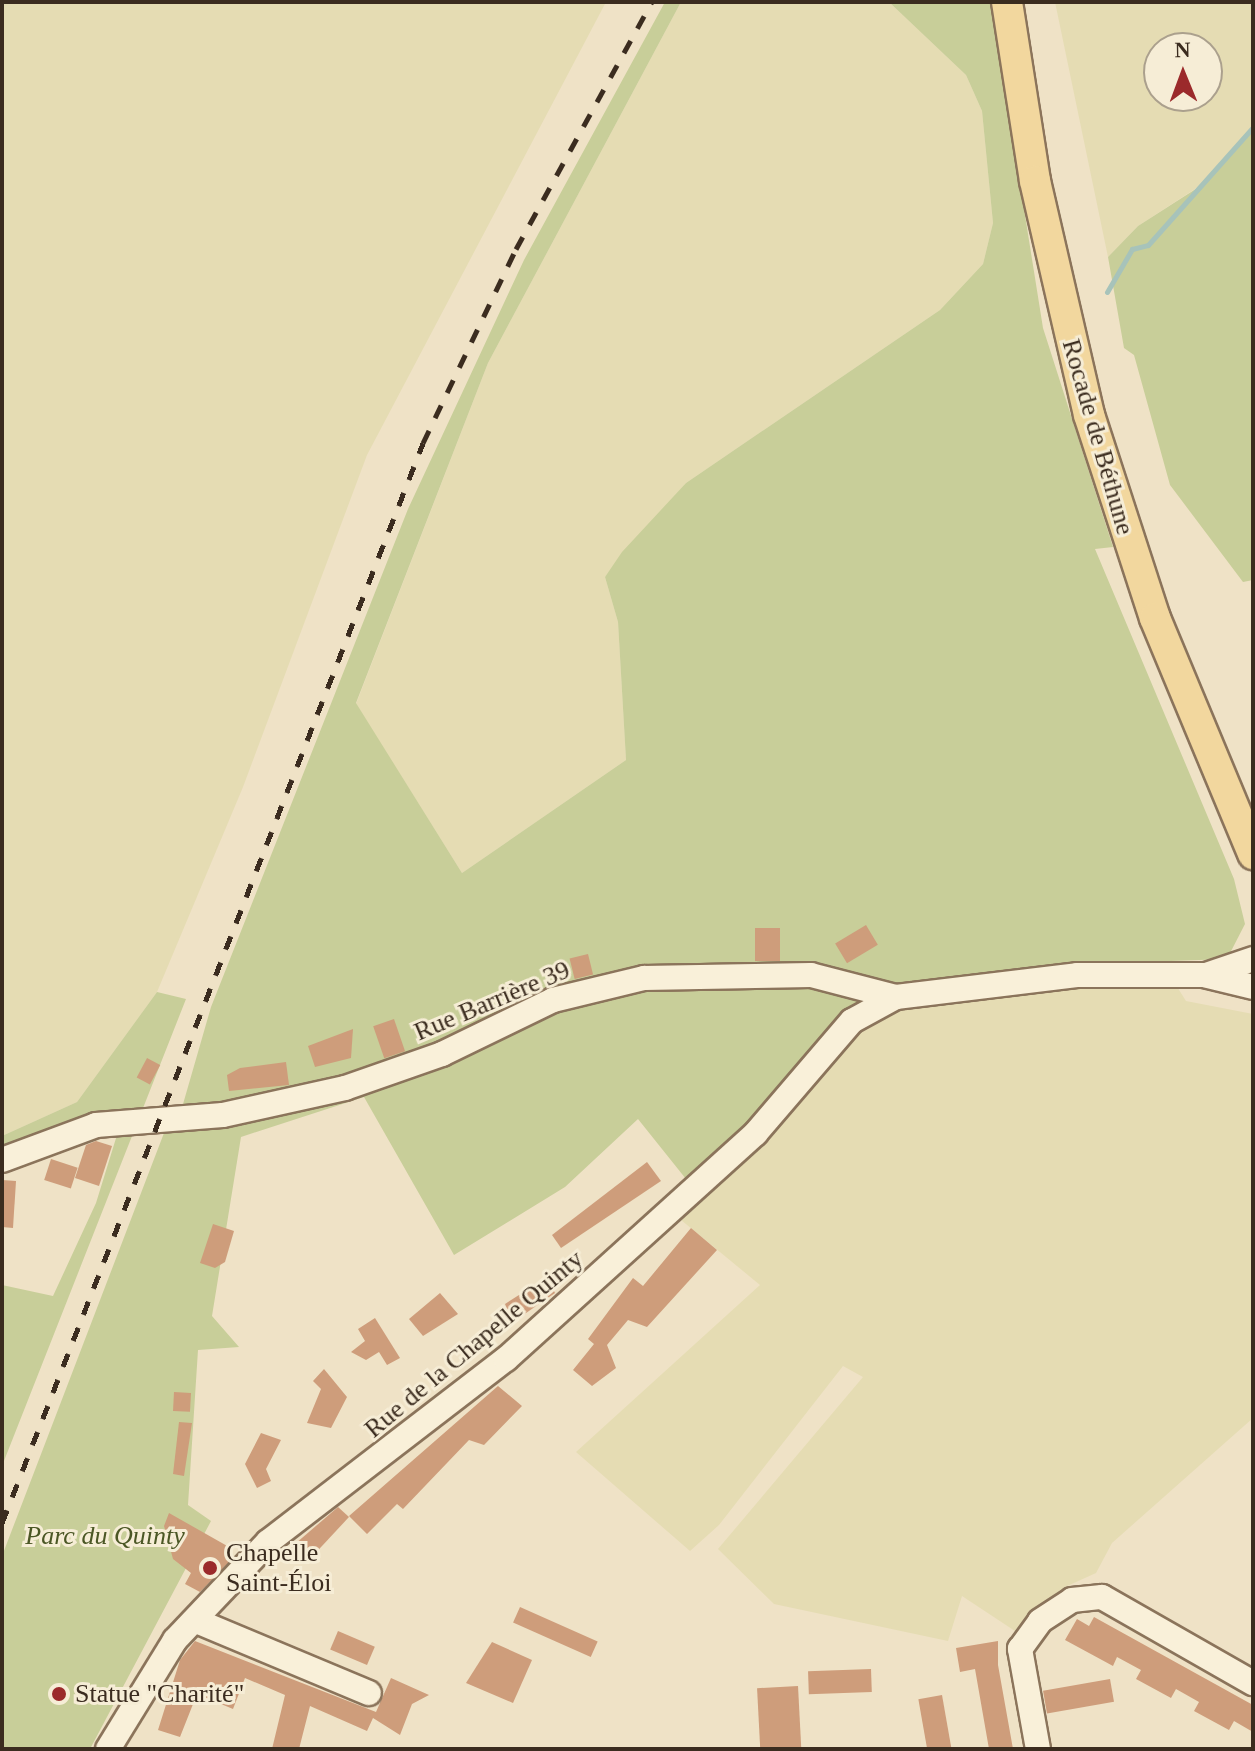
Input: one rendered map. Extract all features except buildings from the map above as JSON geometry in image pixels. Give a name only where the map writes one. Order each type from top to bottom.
[{"type":"main road","name":"Rocade de Béthune","points":[[1007,2],[1035,181],[1089,415],[1155,618],[1253,854]]},
{"type":"street","name":"Rue Barrière 39","points":[[1204,975],[1253,959]]},
{"type":"street","name":"Rue Barrière 39","points":[[2,1160],[96,1125],[223,1115],[345,1088],[442,1054],[553,1000],[622,982],[811,975],[896,997],[1051,977],[1204,975],[1253,987]]},
{"type":"street","name":"Rue de la Chapelle Quinty","points":[[108,1749],[175,1640],[199,1622],[268,1542],[506,1359],[755,1134],[852,1021],[896,997]]},
{"type":"street","points":[[1038,1749],[1020,1649],[1059,1606],[1102,1597],[1253,1683]]},
{"type":"street","points":[[199,1622],[369,1693]]},
{"type":"shaded area","points":[[2,2],[606,2],[367,455],[243,787],[157,992],[77,1102],[2,1136]]},
{"type":"shaded area","points":[[681,2],[889,2],[966,75],[982,111],[993,223],[983,264],[940,310],[686,483],[605,577],[618,622],[626,760],[462,873],[356,704],[488,363]]},
{"type":"shaded area","points":[[1055,2],[1253,2],[1253,127],[1201,185],[1138,226],[1108,257]]},
{"type":"shaded area","points":[[1169,974],[1186,1001],[1253,1014],[1253,1418],[1112,1543],[1096,1573],[1065,1587],[1018,1633],[962,1596],[948,1641],[774,1604],[718,1549],[863,1377],[843,1366],[719,1525],[690,1551],[576,1452],[760,1285],[675,1215],[866,1011]]},
{"type":"green space","name":"Parc du Quinty","points":[[665,2],[681,2],[488,363],[356,703],[462,873],[626,760],[618,622],[605,577],[622,552],[686,483],[940,310],[983,264],[993,223],[982,111],[966,75],[889,2],[991,2],[1043,328],[1113,547],[1095,549],[1234,879],[1245,924],[1227,959],[1171,961],[1169,974],[866,1011],[694,1189],[638,1119],[565,1187],[454,1255],[364,1097],[241,1137],[212,1316],[239,1347],[198,1350],[188,1505],[211,1521],[90,1749],[2,1749],[2,1556],[164,1133],[179,1118],[211,1007],[408,509],[524,260]]},
{"type":"green space","points":[[1253,127],[1253,580],[1243,582],[1170,485],[1134,355],[1124,348],[1108,257],[1138,226],[1202,185]]},
{"type":"green space","points":[[157,992],[186,999],[2,1466],[2,1285],[53,1296],[96,1203],[121,1122],[2,1158],[2,1136],[77,1102]]},
{"type":"waterway","points":[[1107,292],[1132,249],[1148,245],[1253,127]]},
{"type":"railway","points":[[2,1523],[423,443],[516,249],[652,2]]},
{"type":"place","name":"Chapelle Saint-Éloi","points":[[210,1568]]},
{"type":"place","name":"Statue \"Charité\"","points":[[59,1694]]}]
